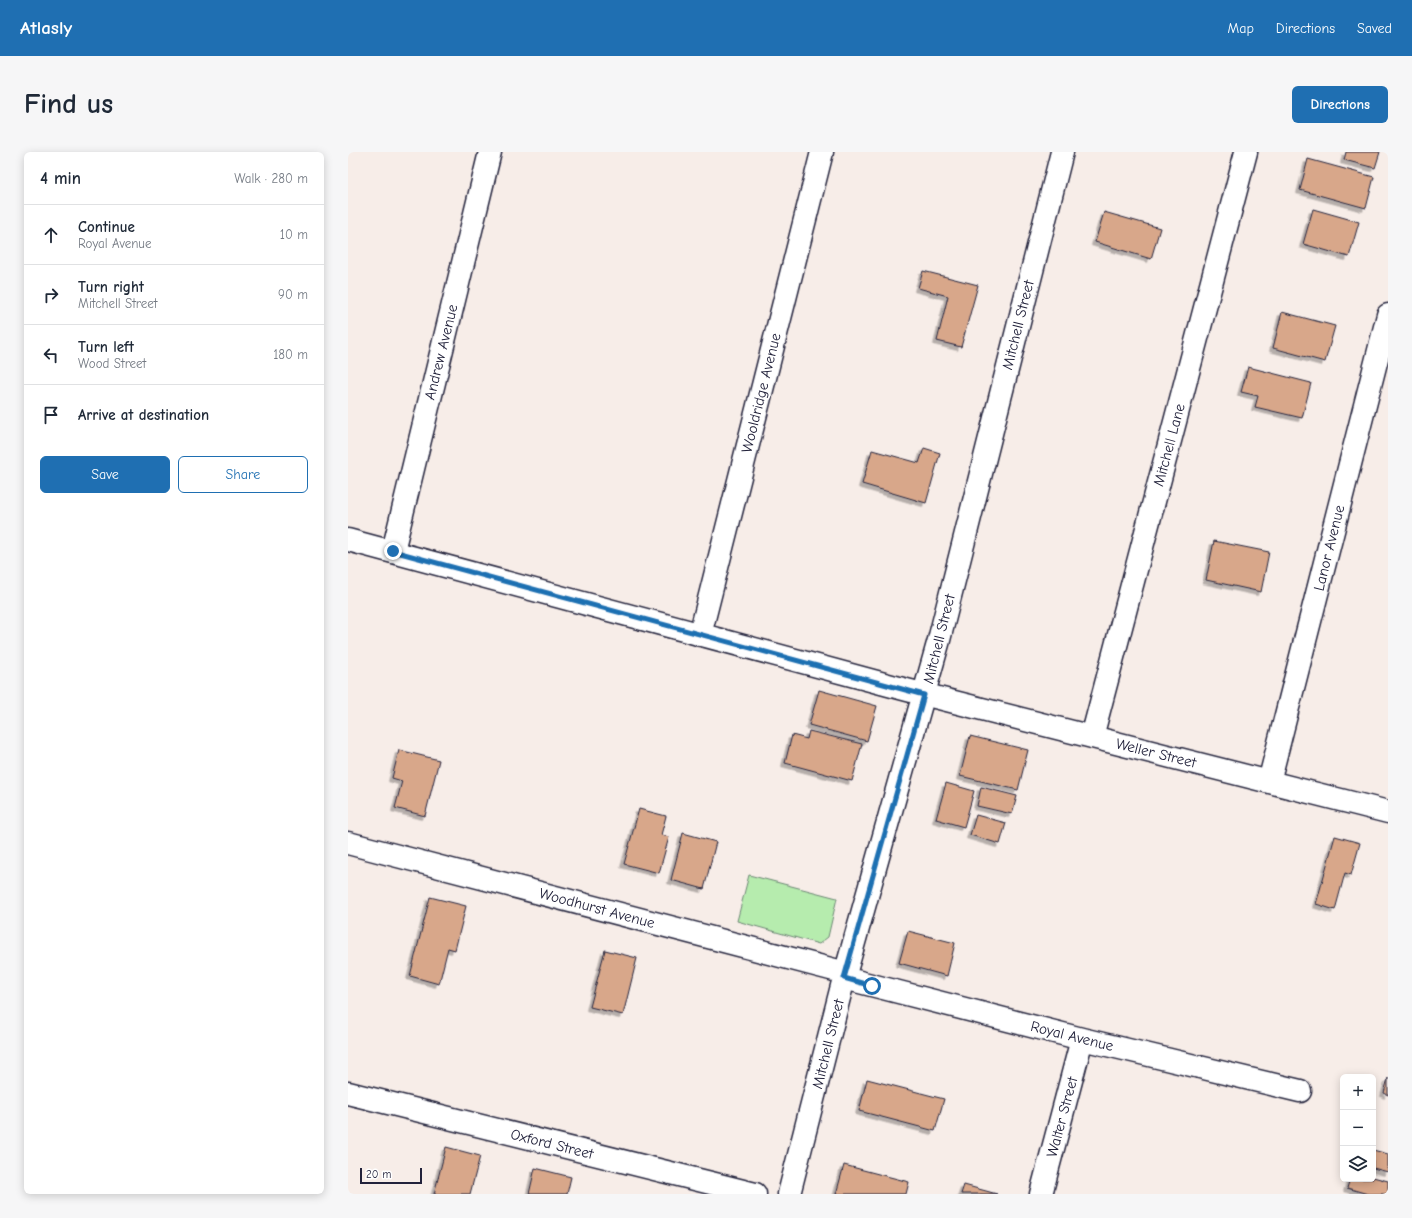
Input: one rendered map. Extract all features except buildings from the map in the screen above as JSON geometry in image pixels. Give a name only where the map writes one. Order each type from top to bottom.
[{"type":"street","name":"Andrew Avenue","points":[[393,551],[490,152]]},
{"type":"street","name":"Wooldridge Avenue","points":[[700,634],[822,152]]},
{"type":"street","name":"Mitchell Street","points":[[789,1194],[845,976],[924,695],[1062,152]]},
{"type":"street","name":"Mitchell Lane","points":[[1092,737],[1246,152]]},
{"type":"street","name":"Lanor Avenue","points":[[1269,782],[1388,314]]},
{"type":"street","name":"Weller Street","points":[[348,540],[924,695],[1388,812]]},
{"type":"street","name":"Woodhurst Avenue","points":[[348,844],[845,976]]},
{"type":"street","name":"Royal Avenue","points":[[845,976],[1082,1039],[1300,1091]]},
{"type":"street","name":"Walter Street","points":[[1041,1194],[1082,1039]]},
{"type":"street","name":"Oxford Street","points":[[348,1093],[755,1194]]},
{"type":"green space","points":[[749,875],[837,898],[828,937],[819,944],[737,921]]},
{"type":"route","points":[[393,551],[924,695],[844,978],[872,986]]}]
